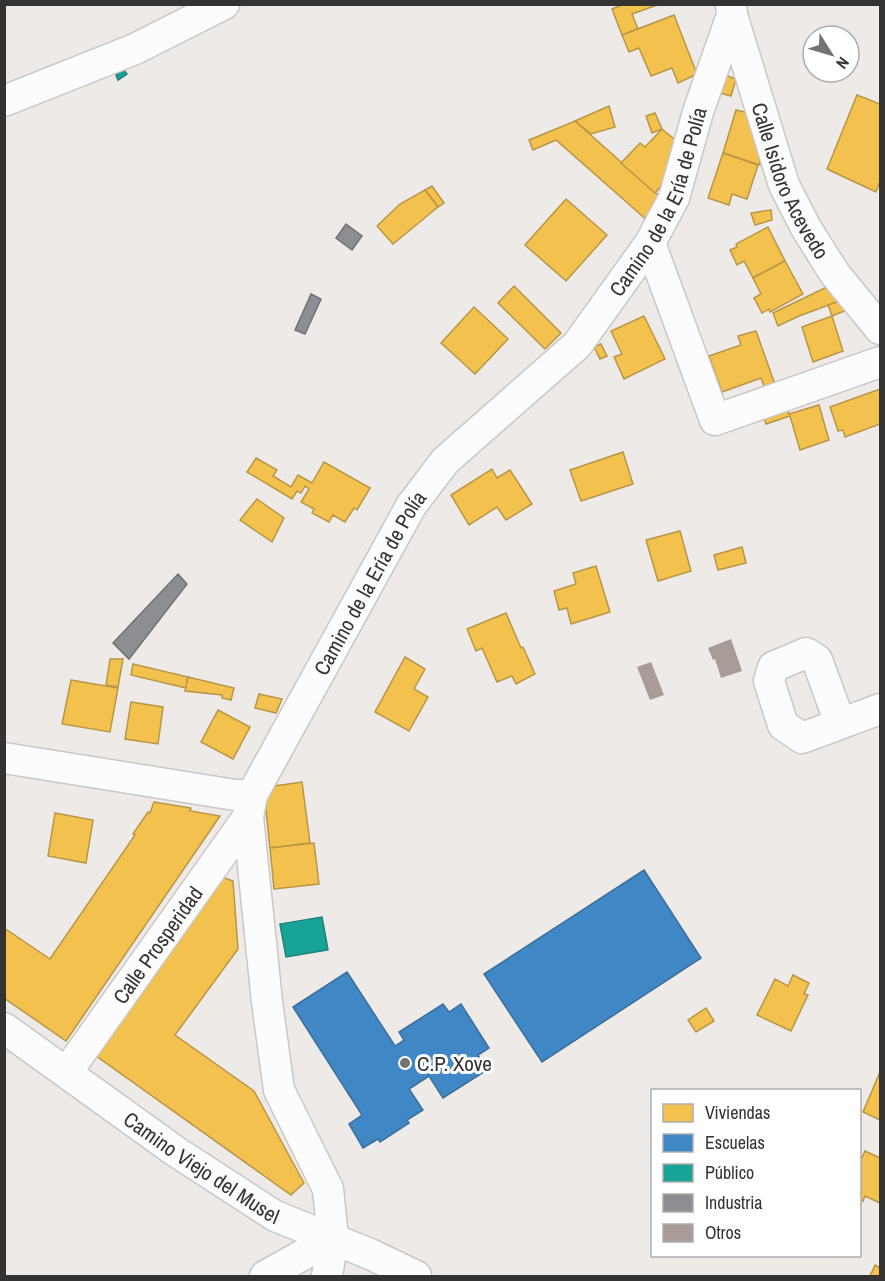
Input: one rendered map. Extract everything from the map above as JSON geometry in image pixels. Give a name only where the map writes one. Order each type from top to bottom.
[{"type":"street","points":[[4,101],[135,49],[224,4]]},
{"type":"street","name":"Camino de la Ería de Polía","points":[[250,806],[411,506],[446,461],[577,345],[650,243],[674,198],[698,112],[731,10]]},
{"type":"street","name":"Calle Isidoro Acevedo","points":[[731,10],[784,185],[806,228],[835,274],[880,329]]},
{"type":"street","points":[[650,243],[715,420],[880,362]]},
{"type":"street","points":[[840,723],[880,709]]},
{"type":"street","points":[[4,758],[235,795],[250,806],[267,1002],[279,1090],[328,1189],[333,1239],[327,1276]]},
{"type":"street","name":"Calle Prosperidad","points":[[67,1072],[250,806]]},
{"type":"street","name":"Camino Viejo del Musel","points":[[4,1028],[175,1151],[274,1216],[416,1276]]},
{"type":"street","points":[[264,1276],[333,1239]]},
{"type":"building: Viviendas","points":[[624,4],[660,4],[632,14],[638,29],[622,35],[612,9]]},
{"type":"building: Viviendas","points":[[674,15],[697,74],[678,83],[672,68],[651,76],[639,48],[629,52],[622,35]]},
{"type":"building: Viviendas","points":[[725,75],[736,79],[731,96],[720,93]]},
{"type":"building: Viviendas","points":[[857,95],[880,104],[880,181],[876,192],[827,169]]},
{"type":"building: Viviendas","points":[[609,106],[615,127],[591,134],[575,121]]},
{"type":"building: Viviendas","points":[[736,110],[749,113],[758,144],[760,165],[723,153]]},
{"type":"building: Viviendas","points":[[655,113],[662,129],[652,133],[646,116]]},
{"type":"building: Viviendas","points":[[575,121],[665,201],[649,222],[556,140],[533,150],[529,140]]},
{"type":"building: Viviendas","points":[[662,129],[685,148],[673,173],[655,193],[621,163],[640,143],[645,147]]},
{"type":"building: Viviendas","points":[[723,153],[758,165],[747,199],[732,194],[729,205],[708,198]]},
{"type":"building: Viviendas","points":[[432,186],[444,203],[438,207],[425,190]]},
{"type":"building: Viviendas","points":[[425,190],[438,207],[393,244],[377,226],[400,204]]},
{"type":"building: Viviendas","points":[[566,199],[607,235],[566,281],[525,245]]},
{"type":"building: Viviendas","points":[[771,210],[772,220],[755,225],[751,213]]},
{"type":"building: Viviendas","points":[[768,227],[785,261],[753,278],[744,261],[737,265],[730,250],[737,247],[736,244]]},
{"type":"building: Viviendas","points":[[785,261],[803,294],[770,312],[769,309],[762,313],[754,298],[761,294],[753,278]]},
{"type":"building: Viviendas","points":[[514,286],[561,333],[545,349],[498,303]]},
{"type":"building: Viviendas","points":[[829,286],[840,301],[778,326],[773,313]]},
{"type":"building: Viviendas","points":[[840,301],[847,310],[832,316],[828,305]]},
{"type":"building: Viviendas","points":[[474,307],[508,339],[475,374],[441,343]]},
{"type":"building: Viviendas","points":[[644,316],[665,359],[624,379],[614,357],[622,354],[611,331]]},
{"type":"building: Viviendas","points":[[832,316],[843,351],[813,362],[802,327]]},
{"type":"building: Viviendas","points":[[756,331],[777,390],[767,394],[761,378],[722,392],[709,356],[741,345],[738,336]]},
{"type":"building: Viviendas","points":[[601,344],[607,356],[600,359],[594,347]]},
{"type":"building: Viviendas","points":[[880,389],[880,424],[845,437],[843,430],[838,431],[830,407]]},
{"type":"building: Viviendas","points":[[785,401],[789,414],[819,405],[829,440],[800,450],[790,416],[766,424],[761,409]]},
{"type":"building: Viviendas","points":[[623,452],[633,484],[581,501],[570,470]]},
{"type":"building: Viviendas","points":[[256,458],[277,470],[273,476],[291,487],[298,475],[312,483],[324,462],[370,488],[357,510],[354,508],[345,522],[333,515],[329,522],[312,513],[314,509],[301,502],[309,489],[305,486],[301,493],[297,491],[292,499],[247,472]]},
{"type":"building: Viviendas","points":[[492,469],[497,478],[510,470],[532,504],[506,520],[497,507],[469,525],[451,495]]},
{"type":"building: Viviendas","points":[[257,499],[284,518],[272,542],[240,520]]},
{"type":"building: Viviendas","points":[[680,531],[691,571],[658,581],[646,540]]},
{"type":"building: Viviendas","points":[[742,547],[746,563],[718,570],[714,555]]},
{"type":"building: Viviendas","points":[[596,566],[610,612],[571,624],[567,608],[559,610],[554,591],[576,584],[573,573]]},
{"type":"building: Viviendas","points":[[506,613],[535,674],[516,684],[512,676],[497,682],[482,648],[476,651],[467,629]]},
{"type":"building: Viviendas","points":[[405,657],[425,669],[414,689],[428,697],[409,731],[375,712]]},
{"type":"building: Viviendas","points":[[110,659],[123,659],[118,687],[106,685]]},
{"type":"building: Viviendas","points":[[133,664],[188,677],[186,688],[131,675]]},
{"type":"building: Viviendas","points":[[188,677],[234,688],[231,700],[222,698],[222,695],[185,691]]},
{"type":"building: Viviendas","points":[[71,680],[118,688],[110,732],[62,724]]},
{"type":"building: Viviendas","points":[[259,694],[282,699],[276,713],[255,708]]},
{"type":"building: Viviendas","points":[[131,702],[163,707],[158,744],[125,739]]},
{"type":"building: Viviendas","points":[[218,710],[250,727],[233,759],[201,742]]},
{"type":"building: Viviendas","points":[[302,782],[310,843],[270,848],[265,801],[274,786]]},
{"type":"building: Viviendas","points":[[154,802],[191,808],[190,811],[220,816],[66,1041],[4,998],[4,928],[50,959],[135,835],[133,834],[148,812],[150,813]]},
{"type":"building: Viviendas","points":[[55,813],[93,820],[86,863],[48,856]]},
{"type":"building: Viviendas","points":[[314,843],[319,884],[274,889],[270,848]]},
{"type":"building: Viviendas","points":[[219,876],[233,881],[238,949],[175,1035],[254,1091],[304,1183],[291,1195],[92,1053]]},
{"type":"building: Viviendas","points":[[793,975],[809,983],[804,994],[808,995],[791,1031],[757,1015],[775,979],[788,986]]},
{"type":"building: Viviendas","points":[[706,1008],[714,1021],[696,1032],[688,1020]]},
{"type":"building: Viviendas","points":[[880,1072],[880,1120],[863,1112]]},
{"type":"building: Viviendas","points":[[865,1151],[880,1158],[880,1203],[865,1196],[863,1201],[861,1200],[861,1160]]},
{"type":"building: Viviendas","points":[[875,1265],[880,1268],[880,1276],[870,1276]]},
{"type":"building: Escuelas","points":[[644,870],[701,958],[542,1062],[484,974]]},
{"type":"building: Escuelas","name":"C.P. Xove","points":[[347,972],[395,1046],[404,1040],[399,1032],[443,1004],[449,1012],[461,1004],[489,1048],[478,1055],[487,1070],[443,1098],[429,1076],[409,1089],[423,1110],[407,1120],[409,1123],[380,1142],[378,1139],[363,1148],[349,1124],[362,1115],[293,1007]]},
{"type":"building: Público","points":[[123,69],[127,74],[118,80],[116,75]]},
{"type":"building: Público","points":[[322,917],[328,950],[286,957],[280,924]]},
{"type":"building: Industria","points":[[346,224],[362,236],[352,250],[336,238]]},
{"type":"building: Industria","points":[[311,294],[321,299],[305,334],[295,330]]},
{"type":"building: Industria","points":[[178,574],[187,584],[129,659],[113,643]]},
{"type":"building: Otros","points":[[731,639],[742,671],[721,678],[715,659],[713,660],[708,648]]},
{"type":"building: Otros","points":[[651,662],[664,695],[650,700],[637,667]]},
{"type":"place","name":"C.P. Xove","points":[[405,1063]]}]
